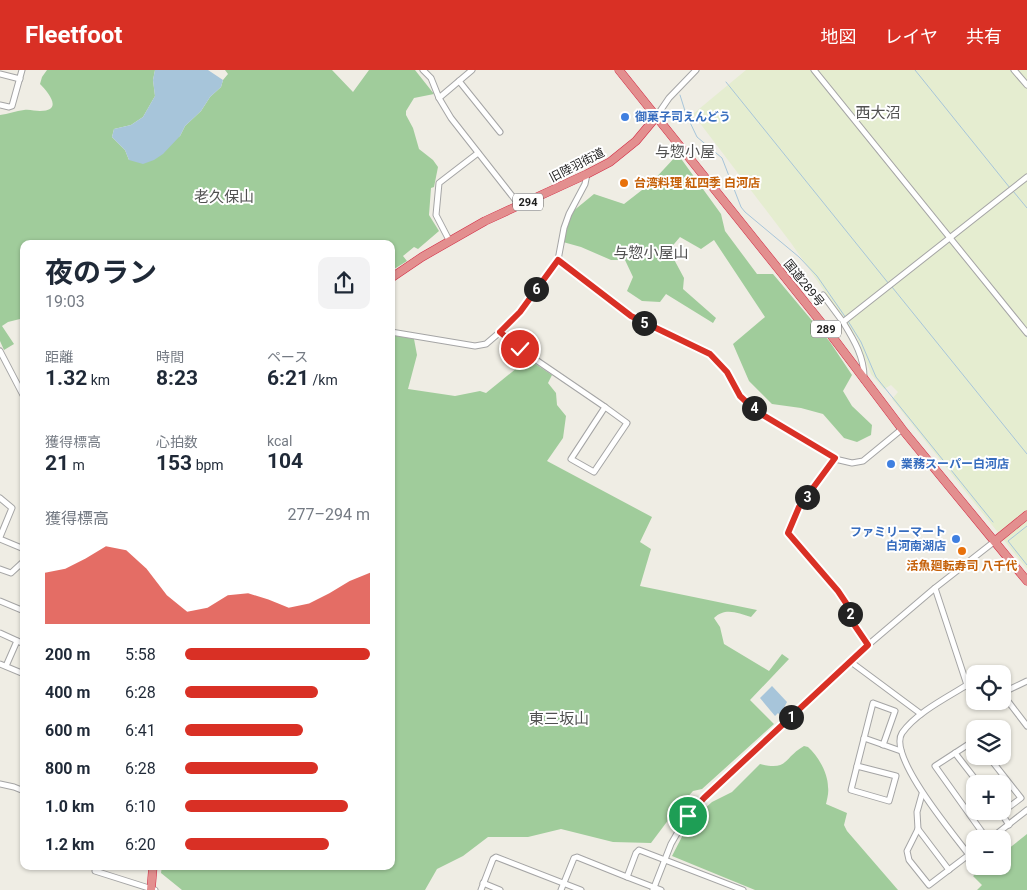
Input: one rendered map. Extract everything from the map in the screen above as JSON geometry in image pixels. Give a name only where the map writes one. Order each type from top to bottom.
[{"type":"highway","name":"国道289号","points":[[619,70],[828,332],[902,429],[1027,581]]},
{"type":"highway","name":"旧陸羽街道","points":[[395,275],[449,240],[485,221],[610,162],[623,152],[656,117]]},
{"type":"highway","points":[[995,541],[1027,515]]},
{"type":"highway","points":[[153,870],[153,890]]},
{"type":"street","points":[[0,105],[12,106],[22,70]]},
{"type":"street","points":[[423,70],[430,78],[451,118],[520,206]]},
{"type":"street","points":[[439,98],[472,70]]},
{"type":"street","name":"旧陸羽街道","points":[[656,117],[669,98],[696,70]]},
{"type":"street","points":[[814,70],[948,238],[1027,333]]},
{"type":"street","points":[[1014,70],[1027,85]]},
{"type":"street","points":[[0,74],[20,79]]},
{"type":"street","points":[[459,81],[500,132]]},
{"type":"street","points":[[449,240],[436,215],[439,183],[478,153]]},
{"type":"street","points":[[395,333],[475,346],[486,344],[520,312],[558,260],[564,228],[569,214],[586,184],[588,174]]},
{"type":"street","points":[[843,322],[1027,177]]},
{"type":"street","points":[[558,260],[631,316],[710,354],[727,372],[740,396],[756,411],[835,458],[852,463],[862,461],[902,429]]},
{"type":"street","points":[[824,295],[855,342],[865,368],[864,380]]},
{"type":"street","points":[[500,332],[520,349],[627,422],[594,472],[571,459],[605,407]]},
{"type":"street","points":[[0,351],[20,390]]},
{"type":"street","points":[[835,458],[799,507],[788,533],[838,591],[848,606],[853,623],[868,645]]},
{"type":"street","points":[[0,498],[12,508],[0,538],[20,548]]},
{"type":"street","points":[[654,889],[678,830],[704,798],[868,645],[935,588],[995,541]]},
{"type":"street","points":[[0,569],[11,574],[20,566]]},
{"type":"street","points":[[935,588],[966,682]]},
{"type":"street","points":[[0,602],[20,610]]},
{"type":"street","points":[[0,633],[20,642]]},
{"type":"street","points":[[16,640],[3,665],[20,672]]},
{"type":"street","points":[[851,662],[921,714]]},
{"type":"street","points":[[1011,688],[1027,681]]},
{"type":"street","points":[[966,686],[921,714],[903,732],[901,737],[901,750],[922,794],[966,851]]},
{"type":"street","points":[[857,766],[896,776],[889,801],[851,790],[857,766],[864,738],[873,703],[895,711],[883,744]]},
{"type":"street","points":[[1011,705],[1026,723]]},
{"type":"street","points":[[864,738],[901,750]]},
{"type":"street","points":[[966,746],[935,766],[982,830]]},
{"type":"street","points":[[955,753],[972,775]]},
{"type":"street","points":[[995,765],[1003,775]]},
{"type":"street","points":[[0,784],[20,789]]},
{"type":"street","points":[[1011,785],[1021,798],[1011,805]]},
{"type":"street","points":[[922,794],[917,812],[918,828],[908,851],[909,860],[929,885],[966,857]]},
{"type":"street","points":[[1002,830],[1027,810]]},
{"type":"street","points":[[1006,820],[1009,825]]},
{"type":"street","points":[[918,828],[949,870]]},
{"type":"street","points":[[627,877],[636,853],[639,850],[743,890]]},
{"type":"street","points":[[481,890],[493,859],[496,857],[581,890]]},
{"type":"street","points":[[561,890],[574,858],[577,857],[654,889],[661,890]]},
{"type":"street","points":[[95,870],[153,890]]},
{"type":"street","points":[[483,884],[500,890]]},
{"type":"green space","points":[[47,70],[155,70],[153,80],[155,96],[143,117],[131,125],[114,129],[112,137],[125,150],[129,160],[180,136],[185,126],[201,111],[210,97],[221,87],[223,80],[228,74],[225,70],[332,70],[353,92],[369,70],[415,70],[434,94],[414,98],[406,111],[406,115],[413,128],[419,149],[433,160],[438,167],[434,187],[431,188],[429,215],[439,231],[418,249],[414,247],[403,256],[407,261],[395,268],[395,240],[20,240],[20,319],[8,322],[2,326],[14,344],[4,350],[0,341],[0,115],[51,108],[53,105],[52,100],[40,84]]},
{"type":"green space","points":[[746,70],[1027,70],[1027,569],[892,399],[898,392],[891,385],[884,389],[871,374],[857,338],[791,243],[693,114]]},
{"type":"green space","points":[[677,155],[721,214],[725,231],[757,274],[773,274],[830,342],[852,375],[843,391],[852,406],[872,425],[871,435],[857,442],[844,438],[823,414],[801,408],[772,404],[749,381],[733,344],[765,317],[714,240],[701,249],[680,237],[669,250],[684,278],[683,289],[716,318],[713,323],[666,294],[660,302],[642,301],[627,291],[633,277],[625,260],[611,260],[581,247],[563,242],[572,212],[594,194],[624,204],[651,183]]},
{"type":"green space","points":[[395,336],[414,339],[417,355],[408,389],[455,396],[480,391],[486,393],[528,359],[552,375],[548,383],[556,393],[557,405],[566,416],[563,438],[547,461],[652,517],[640,542],[651,549],[640,586],[757,610],[751,617],[727,612],[714,618],[720,627],[724,644],[769,671],[782,654],[789,659],[750,700],[774,724],[702,789],[693,791],[651,843],[613,842],[561,829],[528,837],[488,837],[463,856],[437,869],[425,890],[182,890],[161,873],[161,870],[395,870]]},
{"type":"green space","points":[[804,746],[808,747],[822,765],[828,782],[826,804],[847,813],[844,825],[847,831],[898,890],[755,890],[672,856],[686,829],[712,802],[732,792],[760,764],[769,766],[781,765]]},
{"type":"green space","points":[[1027,834],[1027,890],[977,890],[982,885],[973,876],[974,875],[1011,875],[1011,847]]},
{"type":"water","points":[[155,70],[208,70],[223,80],[221,87],[210,97],[201,111],[185,126],[180,136],[163,154],[143,164],[129,160],[125,150],[112,137],[114,129],[131,125],[143,117],[155,96],[153,80]]},
{"type":"water","points":[[772,686],[787,702],[780,715],[778,713],[775,716],[760,698]]},
{"type":"waterway","points":[[915,70],[1010,188]]},
{"type":"waterway","points":[[726,82],[889,284]]},
{"type":"waterway","points":[[680,95],[686,114],[697,137],[722,158],[741,207],[799,257],[817,276],[846,318]]},
{"type":"waterway","points":[[1013,191],[1027,208]]},
{"type":"waterway","points":[[892,287],[1027,454]]},
{"type":"waterway","points":[[1013,320],[1027,337]]},
{"type":"waterway","points":[[848,321],[861,342],[876,377],[993,522]]},
{"type":"waterway","points":[[1027,526],[1008,541],[1027,565]]},
{"type":"place","name":"御菓子司えんどう","points":[[625,117]]},
{"type":"place","name":"台湾料理 紅四季 白河店","points":[[624,183]]},
{"type":"place","name":"業務スーパー白河店","points":[[891,464]]},
{"type":"place","name":"ファミリーマート 白河南湖店","points":[[956,539]]},
{"type":"place","name":"活魚廻転寿司 八千代","points":[[962,551]]},
{"type":"district","name":"西大沼","points":[[878,113]]},
{"type":"district","name":"与惣小屋","points":[[685,152]]},
{"type":"district","name":"老久保山","points":[[224,197]]},
{"type":"district","name":"与惣小屋山","points":[[651,253]]},
{"type":"district","name":"東三坂山","points":[[559,719]]},
{"type":"route","points":[[520,349],[500,332],[520,312],[558,260],[631,316],[644,324],[710,354],[727,372],[740,396],[756,411],[835,458],[799,507],[788,533],[838,591],[848,606],[853,623],[868,645],[704,798],[688,816]]}]
